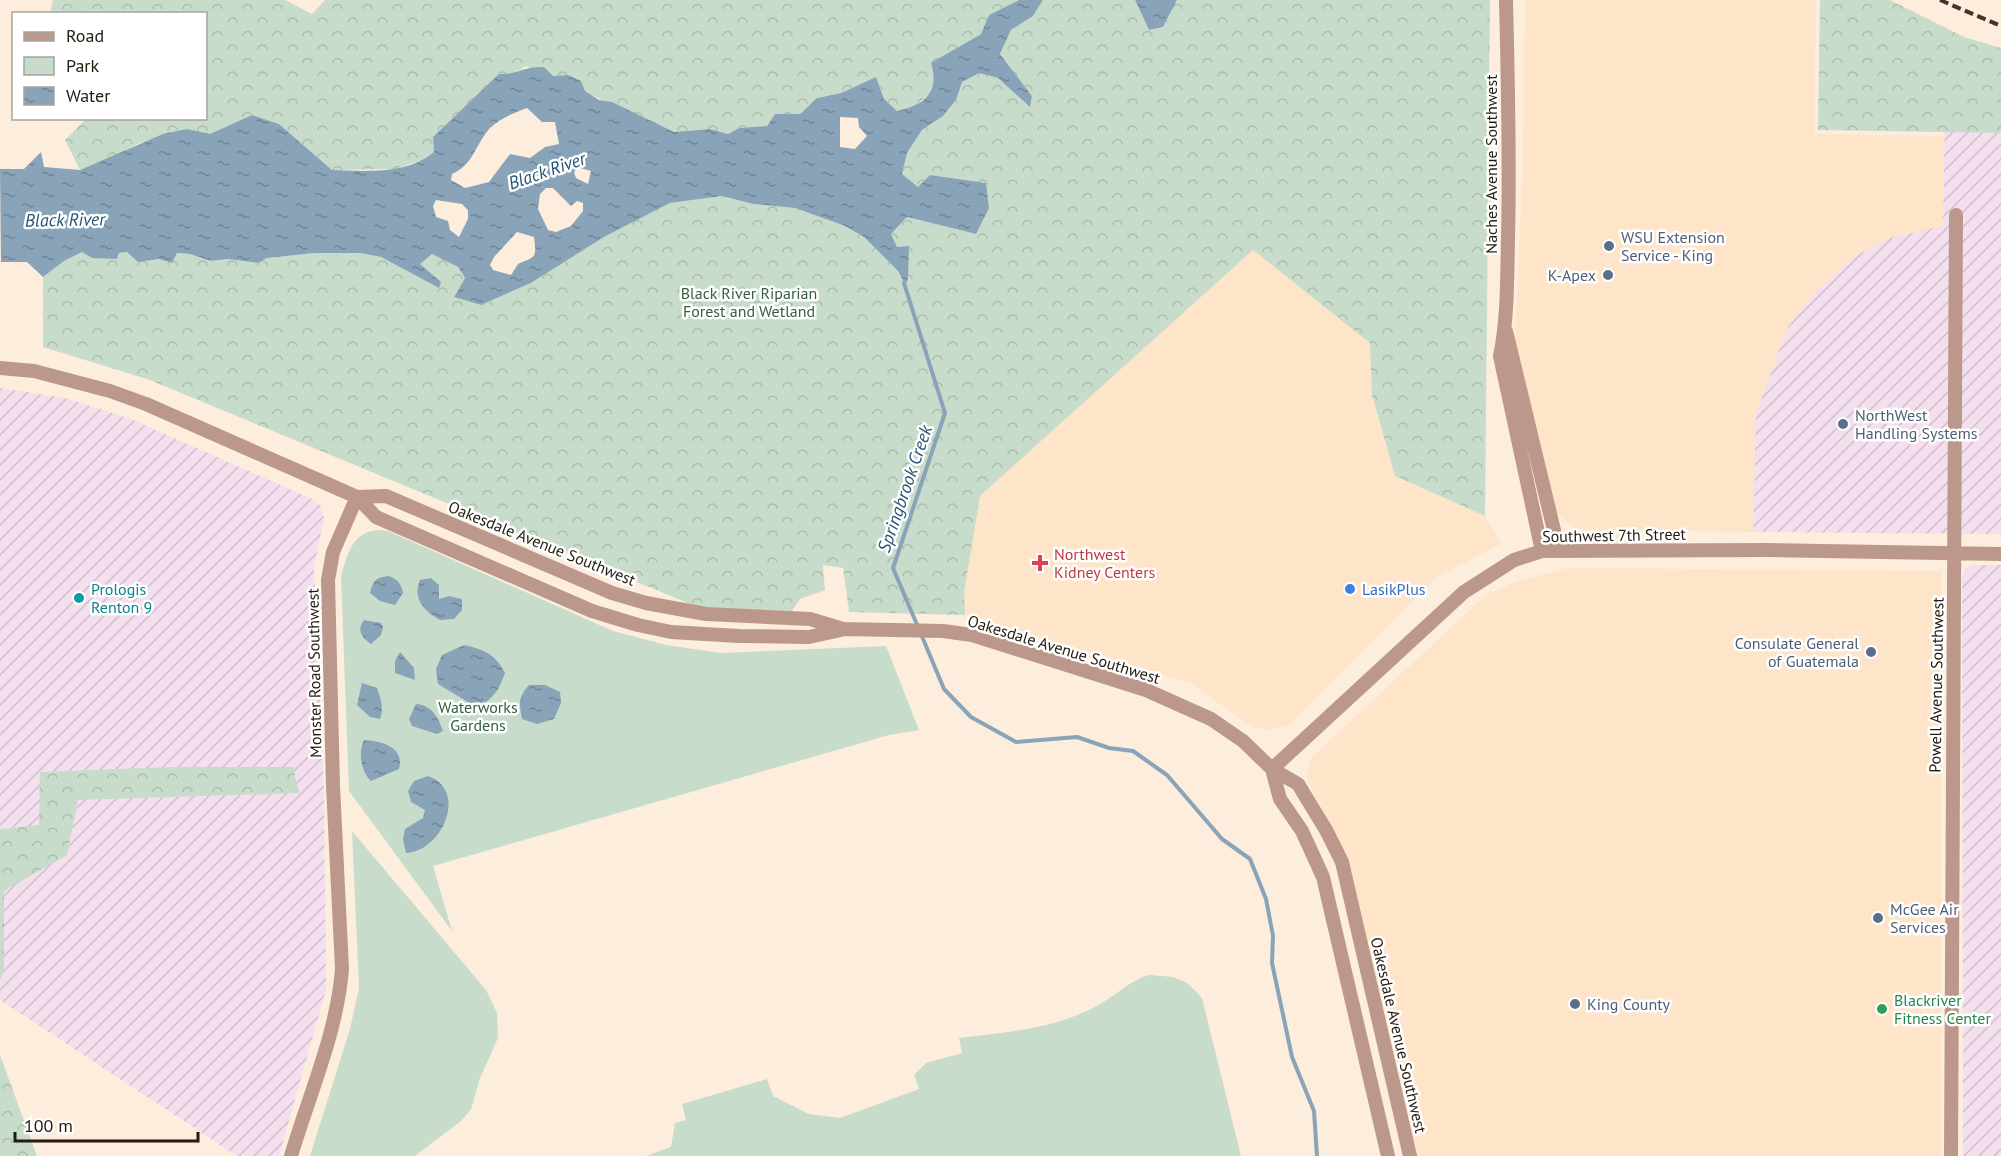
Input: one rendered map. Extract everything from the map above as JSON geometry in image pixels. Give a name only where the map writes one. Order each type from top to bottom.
[{"type":"street","name":"Naches Avenue Southwest","points":[[1506,0],[1510,128],[1506,329],[1500,356],[1542,551]]},
{"type":"street","name":"Powell Avenue Southwest","points":[[1951,1156],[1956,215]]},
{"type":"street","name":"Naches Avenue Southwest","points":[[1506,329],[1559,551]]},
{"type":"street","points":[[0,368],[34,371],[110,391],[146,404],[357,497],[376,517],[592,611],[671,632],[808,637],[843,629]]},
{"type":"street","name":"Oakesdale Avenue Southwest","points":[[357,497],[386,496],[612,593],[645,603],[706,614],[810,619],[843,629],[943,631],[972,635],[1177,702],[1211,719],[1243,741],[1272,769],[1298,784],[1342,862],[1410,1156]]},
{"type":"street","name":"Monster Road Southwest","points":[[291,1156],[335,1017],[340,990],[342,969],[333,775],[328,580],[335,546],[357,497]]},
{"type":"street","name":"Southwest 7th Street","points":[[1272,769],[1464,592],[1514,560],[1542,551],[1757,550],[2001,554]]},
{"type":"street","points":[[1272,769],[1280,799],[1302,831],[1323,877],[1388,1156]]},
{"type":"street","points":[[1347,975],[1359,993],[1382,1090],[1400,1113]]},
{"type":"shaded area","points":[[1525,0],[1816,0],[1814,134],[1945,136],[1944,226],[1890,238],[1756,415],[1753,532],[1575,529],[1554,510],[1514,354],[1523,163]]},
{"type":"shaded area","points":[[1945,109],[2001,110],[2001,534],[1753,532],[1756,415],[1786,330],[1817,290],[1855,256],[1890,238],[1943,226]]},
{"type":"shaded area","points":[[1253,250],[1370,343],[1372,395],[1395,476],[1485,516],[1501,544],[1438,576],[1289,725],[1268,730],[1253,727],[1190,683],[965,615],[964,593],[980,496]]},
{"type":"shaded area","points":[[0,388],[65,398],[131,419],[312,499],[321,506],[324,518],[314,567],[324,792],[326,990],[279,1156],[237,1156],[0,1000]]},
{"type":"shaded area","points":[[1972,565],[2001,565],[2001,1156],[1963,1156],[1962,579],[1965,570]]},
{"type":"shaded area","points":[[1568,568],[1942,571],[1941,1156],[1414,1156],[1354,882],[1341,845],[1307,780],[1310,759],[1486,595],[1518,581]]},
{"type":"green space","points":[[53,0],[285,0],[312,14],[325,0],[1019,0],[989,15],[981,34],[957,48],[936,79],[932,92],[912,108],[897,111],[884,99],[876,77],[841,93],[817,98],[800,114],[775,114],[767,126],[739,128],[728,134],[710,129],[674,132],[526,66],[512,75],[499,74],[434,152],[425,159],[395,169],[332,170],[279,124],[252,115],[210,135],[187,129],[137,144],[80,170],[65,140],[85,120],[207,120],[207,12],[50,12]]},
{"type":"green space","name":"Black River Riparian Forest and Wetland","points":[[1043,0],[1135,0],[1149,30],[1163,27],[1177,0],[1490,0],[1485,516],[1395,476],[1372,395],[1370,343],[1253,250],[980,496],[964,593],[965,615],[849,612],[843,568],[823,565],[825,590],[800,599],[792,611],[702,609],[150,380],[43,347],[43,277],[64,261],[82,252],[92,258],[127,252],[138,261],[159,259],[172,263],[176,253],[190,254],[211,261],[228,259],[258,263],[267,258],[315,253],[360,253],[381,257],[439,288],[440,282],[419,264],[432,254],[458,267],[465,279],[454,296],[481,305],[531,283],[604,237],[670,203],[722,196],[753,204],[795,208],[845,226],[864,237],[898,271],[904,285],[909,247],[897,247],[891,234],[907,217],[976,234],[985,183],[930,175],[918,188],[902,174],[907,153],[922,130],[943,116],[956,100],[961,82],[979,73],[998,78],[1030,107],[1032,96],[1000,54],[1011,30],[1033,16]]},
{"type":"green space","points":[[1820,0],[1890,0],[1964,37],[2001,48],[2001,133],[1818,130]]},
{"type":"green space","name":"Waterworks Gardens","points":[[379,530],[388,531],[613,631],[666,645],[721,653],[886,646],[919,730],[889,735],[433,866],[452,931],[349,791],[341,576],[349,552],[357,539]]},
{"type":"green space","points":[[172,767],[293,767],[299,793],[78,800],[67,855],[4,891],[4,969],[0,981],[0,829],[39,825],[40,772]]},
{"type":"green space","points":[[352,831],[486,990],[497,1013],[498,1038],[480,1078],[471,1109],[461,1121],[415,1156],[310,1156],[350,1029],[359,988]]},
{"type":"green space","points":[[1148,975],[1178,979],[1190,985],[1202,998],[1241,1156],[646,1156],[671,1147],[675,1123],[686,1120],[682,1104],[767,1079],[773,1096],[809,1114],[840,1118],[919,1089],[914,1075],[926,1063],[962,1053],[959,1038],[1030,1028],[1064,1020],[1097,1006],[1134,981]]},
{"type":"green space","points":[[0,1055],[37,1156],[0,1156]]},
{"type":"water","name":"Black River","points":[[1019,0],[1043,0],[1033,16],[1011,30],[1000,54],[1032,96],[1030,107],[998,78],[979,73],[962,82],[956,100],[943,116],[922,130],[907,153],[902,174],[918,187],[930,175],[986,183],[989,208],[976,234],[907,217],[891,234],[897,247],[909,246],[908,279],[905,285],[898,271],[864,237],[845,226],[795,208],[753,204],[722,196],[670,203],[604,237],[531,283],[481,305],[454,297],[465,278],[458,267],[432,254],[420,264],[441,282],[439,288],[381,257],[360,253],[315,253],[267,258],[258,263],[228,259],[211,261],[190,254],[177,253],[172,263],[159,259],[138,262],[127,252],[119,253],[117,259],[92,258],[82,252],[64,261],[43,277],[27,262],[1,262],[0,169],[24,169],[41,152],[44,167],[80,170],[163,134],[187,129],[210,134],[252,115],[279,124],[332,170],[372,171],[398,168],[411,165],[434,152],[433,137],[499,74],[537,67],[544,67],[553,76],[568,75],[581,81],[585,91],[599,100],[612,102],[674,132],[710,129],[728,134],[739,128],[767,126],[775,114],[800,114],[817,98],[841,93],[876,77],[884,99],[897,111],[915,105],[928,96],[933,82],[931,63],[981,34],[989,15]],"holes":[[[527,108],[542,122],[555,122],[559,144],[545,147],[530,158],[510,154],[489,182],[465,188],[451,180],[452,174],[470,160],[490,128]],[[840,117],[858,118],[859,127],[867,136],[855,149],[840,147]],[[577,167],[591,171],[588,184],[576,178],[574,173]],[[546,188],[553,188],[571,206],[577,201],[583,203],[583,211],[571,226],[556,232],[548,230],[538,209],[540,194]],[[436,200],[462,204],[468,210],[468,219],[459,237],[450,230],[448,221],[436,217],[433,206]],[[517,232],[534,237],[534,256],[518,264],[511,275],[493,270],[490,265],[494,257]]]},
{"type":"water","points":[[1135,0],[1177,0],[1163,27],[1149,30]]},
{"type":"water","points":[[389,576],[399,582],[403,593],[395,605],[380,601],[370,593],[376,580]]},
{"type":"water","points":[[431,578],[439,585],[439,599],[449,596],[462,599],[462,610],[454,619],[440,620],[421,603],[418,593],[420,580]]},
{"type":"water","points":[[364,620],[381,623],[383,627],[381,635],[371,644],[361,634],[360,627]]},
{"type":"water","points":[[464,645],[489,654],[505,673],[495,694],[476,707],[438,684],[436,669],[442,655]]},
{"type":"water","points":[[400,652],[414,668],[415,680],[395,673],[395,661]]},
{"type":"water","points":[[362,683],[377,688],[382,704],[380,719],[370,717],[357,705]]},
{"type":"water","points":[[529,685],[545,685],[560,692],[561,703],[554,719],[537,724],[522,719],[520,701]]},
{"type":"water","points":[[416,704],[433,712],[443,731],[437,734],[412,726],[409,719]]},
{"type":"water","points":[[364,740],[385,744],[395,750],[399,755],[399,769],[371,781],[362,762],[361,750]]},
{"type":"water","points":[[428,776],[440,783],[447,794],[449,806],[446,819],[440,832],[430,843],[419,850],[406,853],[403,839],[405,829],[423,818],[425,810],[411,802],[408,791],[414,781]]},
{"type":"waterway","name":"Springbrook Creek","points":[[904,283],[945,413],[893,568],[918,627]]},
{"type":"waterway","name":"Springbrook Creek","points":[[921,634],[944,689],[971,717],[1016,742],[1077,737],[1109,748],[1133,751],[1167,775],[1222,839],[1250,859],[1266,899],[1273,936],[1272,963],[1292,1057],[1314,1111],[1317,1156]]},
{"type":"railway","points":[[1940,0],[2001,26]]},
{"type":"place","name":"WSU Extension Service - King","points":[[1609,246]]},
{"type":"place","name":"K-Apex","points":[[1608,275]]},
{"type":"place","name":"NorthWest Handling Systems","points":[[1843,424]]},
{"type":"place","name":"Northwest Kidney Centers","points":[[1040,563]]},
{"type":"place","name":"LasikPlus","points":[[1350,589]]},
{"type":"place","name":"Prologis Renton 9","points":[[79,598]]},
{"type":"place","name":"Consulate General of Guatemala","points":[[1871,652]]},
{"type":"place","name":"McGee Air Services","points":[[1878,918]]},
{"type":"place","name":"King County","points":[[1575,1004]]},
{"type":"place","name":"Blackriver Fitness Center","points":[[1882,1009]]}]
